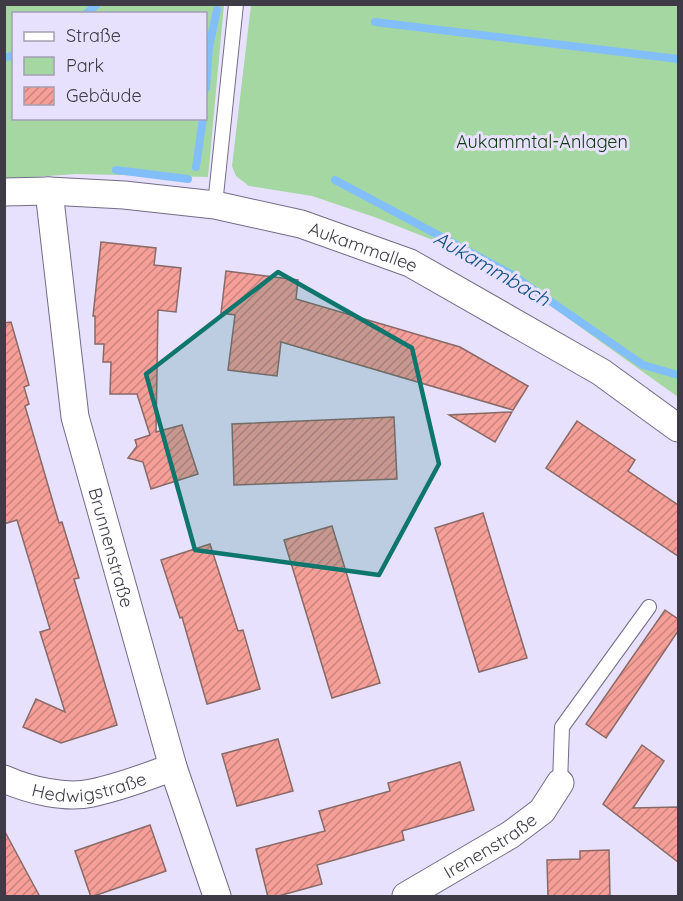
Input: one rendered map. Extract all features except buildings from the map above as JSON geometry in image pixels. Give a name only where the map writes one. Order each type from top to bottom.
[{"type":"street","name":"Aukammallee","points":[[4,192],[49,191],[124,195],[215,205],[301,224],[410,263],[601,372],[678,428]]},
{"type":"street","name":"Brunnenstraße","points":[[49,191],[75,417],[173,767],[217,897]]},
{"type":"street","name":"Hedwigstraße","points":[[4,779],[55,792],[90,794],[173,767]]},
{"type":"street","name":"Irenenstraße","points":[[406,897],[510,835],[542,811],[560,783]]},
{"type":"lane","points":[[215,205],[236,4]]},
{"type":"lane","points":[[560,783],[562,727],[649,607]]},
{"type":"highlighted area","points":[[278,272],[412,348],[439,464],[379,575],[195,550],[146,374]]},
{"type":"green space","points":[[5,5],[224,5],[208,177],[76,174],[5,179]]},
{"type":"green space","name":"Aukammtal-Anlagen","points":[[251,5],[678,5],[678,397],[513,279],[435,241],[377,218],[312,196],[249,186],[236,176],[232,166]]},
{"type":"waterway","name":"Aukammbach","points":[[88,12],[97,4]]},
{"type":"waterway","name":"Aukammbach","points":[[207,74],[209,47],[217,10]]},
{"type":"waterway","name":"Aukammbach","points":[[375,22],[678,59]]},
{"type":"waterway","name":"Aukammbach","points":[[4,58],[12,56]]},
{"type":"waterway","name":"Aukammbach","points":[[196,167],[203,120]]},
{"type":"waterway","name":"Aukammbach","points":[[116,170],[188,179]]},
{"type":"waterway","name":"Aukammbach","points":[[335,180],[511,274],[643,365],[678,375]]}]
